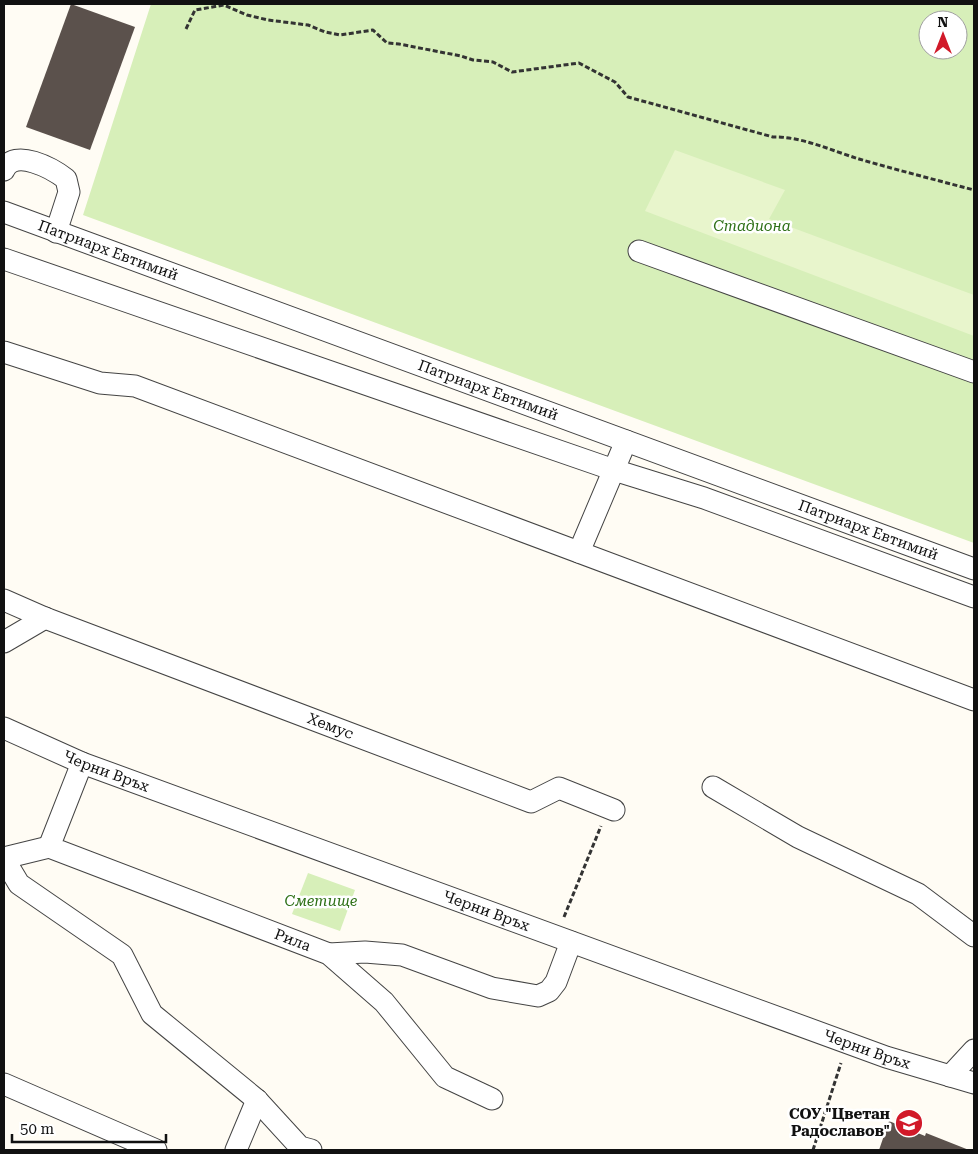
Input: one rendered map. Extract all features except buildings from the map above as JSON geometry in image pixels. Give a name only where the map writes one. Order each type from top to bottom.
[{"type":"street","points":[[4,170],[6,165],[16,160],[27,161],[52,169],[66,179],[68,192],[56,232]]},
{"type":"street","name":"Патриарх Евтимий","points":[[4,212],[974,569]]},
{"type":"street","points":[[639,251],[974,372]]},
{"type":"street","points":[[4,259],[614,470],[704,498],[974,597]]},
{"type":"street","points":[[4,352],[100,383],[135,386],[974,700]]},
{"type":"street","points":[[579,552],[626,441]]},
{"type":"street","name":"Хемус","points":[[4,600],[45,618],[531,802],[559,788],[611,809]]},
{"type":"street","points":[[4,642],[45,618]]},
{"type":"street","name":"Черни Връх","points":[[4,728],[82,763],[847,1043],[886,1057],[974,1083]]},
{"type":"street","points":[[82,763],[49,847],[4,859],[19,884],[122,955],[152,1014],[257,1100],[300,1147],[311,1150]]},
{"type":"street","points":[[713,787],[798,837],[918,894],[974,936]]},
{"type":"street","name":"Рила","points":[[49,847],[329,954],[384,1002],[445,1077],[492,1099]]},
{"type":"street","points":[[329,954],[365,952],[402,955],[492,988],[538,996],[548,991],[556,982],[564,939]]},
{"type":"street","points":[[950,1076],[974,1050]]},
{"type":"street","points":[[4,1084],[156,1150]]},
{"type":"street","points":[[236,1150],[257,1100]]},
{"type":"path","points":[[186,29],[195,10],[224,5],[260,18],[281,23],[308,25],[340,35],[373,30],[387,43],[461,56],[473,60],[493,62],[512,72],[579,63],[615,82],[628,97],[773,137],[797,140],[886,167],[974,190]]},
{"type":"path","points":[[564,939],[611,809]]},
{"type":"path","points":[[813,1150],[847,1043]]},
{"type":"green space","name":"Стадиона","points":[[151,4],[974,4],[974,543],[83,215]]},
{"type":"green space","points":[[675,150],[785,190],[769,219],[974,295],[974,336],[645,211]]},
{"type":"green space","name":"Сметище","points":[[308,873],[355,890],[340,931],[292,914]]},
{"type":"place","name":"СОУ \"Цветан Радославов\"","points":[[909,1123]]}]
